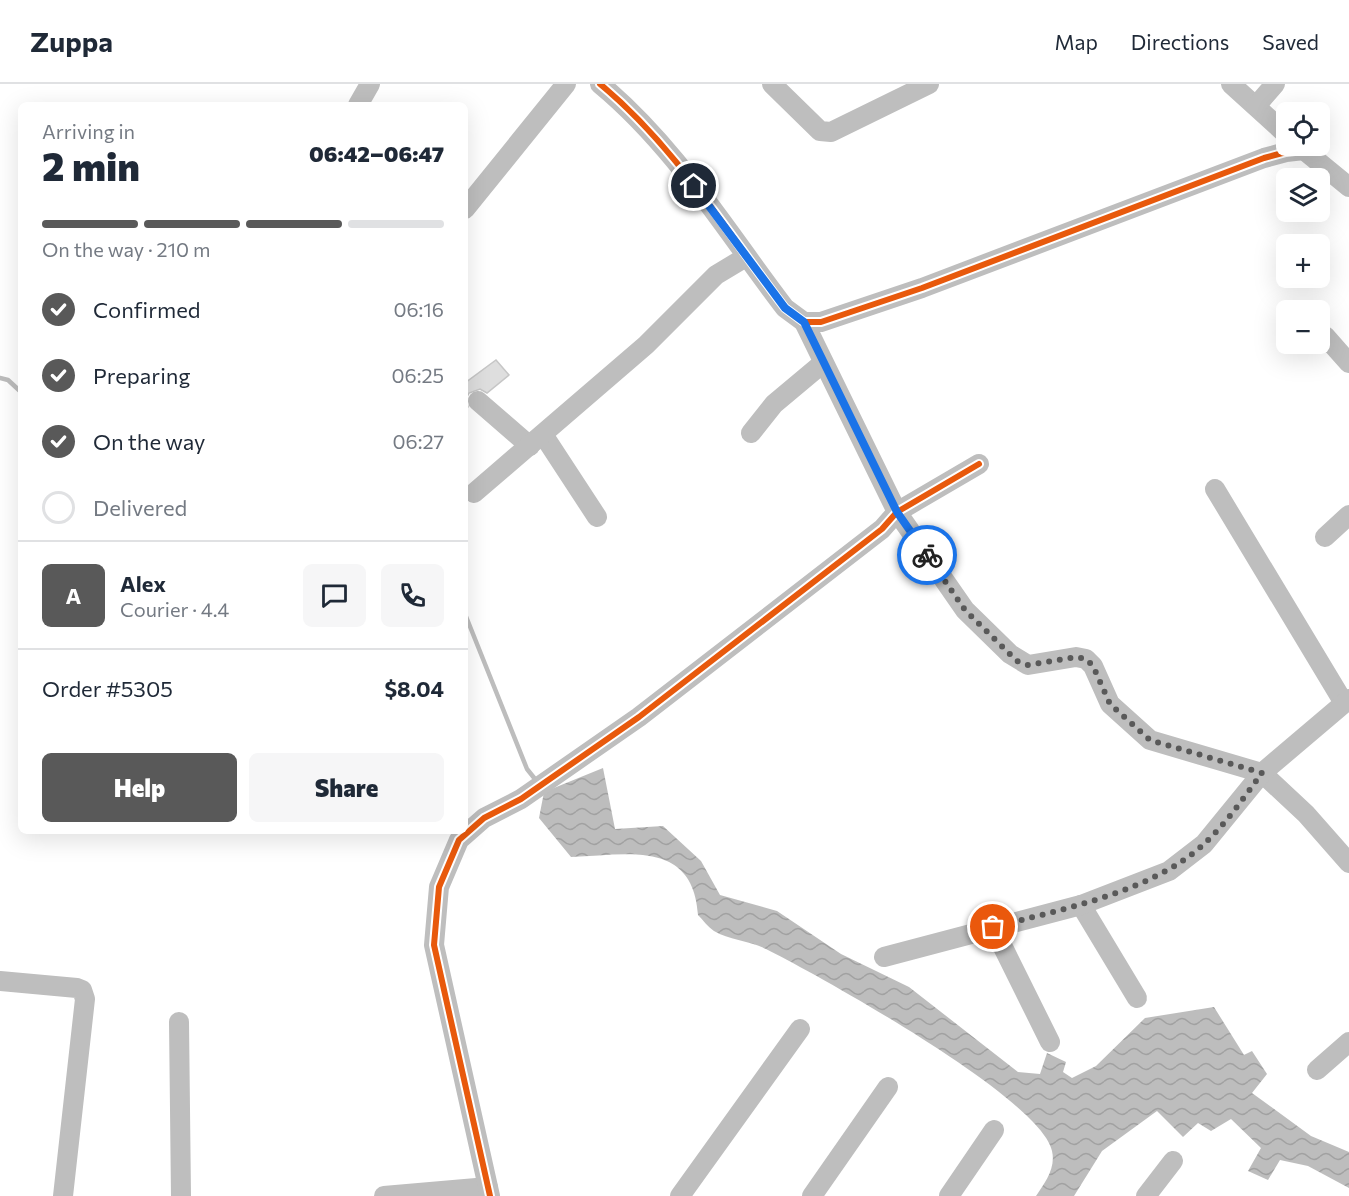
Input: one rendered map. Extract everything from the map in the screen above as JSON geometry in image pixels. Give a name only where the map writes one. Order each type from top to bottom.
[{"type":"street","points":[[360,102],[370,84]]},
{"type":"street","points":[[468,205],[566,84]]},
{"type":"street","points":[[600,84],[633,112],[682,168],[785,308],[804,322],[897,512],[965,610],[1017,661],[1028,665],[1064,658],[1086,659],[1093,666],[1110,704],[1150,740],[1262,773],[1306,814],[1349,863]]},
{"type":"street","points":[[772,84],[820,131],[831,132],[929,84]]},
{"type":"street","points":[[1232,84],[1276,125]]},
{"type":"street","points":[[1256,106],[1275,84]]},
{"type":"street","points":[[804,322],[821,322],[922,288],[1276,155]]},
{"type":"street","points":[[1311,156],[1349,187]]},
{"type":"street","points":[[474,493],[646,345],[716,275],[746,257]]},
{"type":"street","points":[[1330,342],[1349,363]]},
{"type":"street","points":[[751,434],[774,404],[824,363]]},
{"type":"street","points":[[478,401],[537,441],[597,517]]},
{"type":"street","points":[[468,832],[484,818],[521,799],[639,717],[882,529],[897,512],[979,464]]},
{"type":"street","points":[[884,957],[1081,905],[1169,871],[1204,844],[1262,773],[1347,701],[1215,489]]},
{"type":"street","points":[[1325,537],[1349,515]]},
{"type":"street","points":[[384,1196],[489,1192],[434,945],[439,887],[459,840],[466,834]]},
{"type":"street","points":[[1081,905],[1137,998]]},
{"type":"street","points":[[993,927],[1050,1042]]},
{"type":"street","points":[[0,981],[77,988],[82,990],[85,999],[63,1196]]},
{"type":"street","points":[[179,1022],[181,1196]]},
{"type":"street","points":[[680,1196],[800,1029]]},
{"type":"street","points":[[1317,1070],[1349,1042]]},
{"type":"street","points":[[812,1196],[888,1087]]},
{"type":"street","points":[[949,1196],[994,1130]]},
{"type":"street","points":[[1146,1196],[1173,1161]]},
{"type":"water","points":[[603,768],[615,829],[663,826],[701,861],[720,895],[777,911],[841,954],[909,987],[1018,1072],[1040,1074],[1047,1053],[1066,1062],[1063,1072],[1072,1078],[1096,1066],[1145,1018],[1214,1007],[1244,1055],[1252,1051],[1267,1074],[1252,1093],[1311,1136],[1349,1152],[1349,1188],[1308,1166],[1280,1160],[1268,1180],[1248,1171],[1261,1148],[1231,1119],[1211,1131],[1198,1123],[1183,1137],[1157,1111],[1102,1151],[1074,1196],[1036,1196],[1051,1169],[1052,1151],[1039,1128],[1010,1101],[971,1071],[925,1040],[793,963],[760,946],[714,931],[698,915],[693,891],[684,874],[670,863],[654,857],[634,854],[571,857],[539,818],[544,792]]},
{"type":"building","points":[[496,360],[509,375],[487,393],[480,389],[468,395],[468,381]]},
{"type":"waterway","points":[[0,378],[8,380],[18,389]]},
{"type":"waterway","points":[[468,622],[527,769],[535,779]]},
{"type":"cycle path","points":[[600,84],[652,134],[698,190],[785,308],[804,322],[821,322],[922,288],[1276,155]]},
{"type":"cycle path","points":[[468,832],[484,818],[521,799],[639,717],[882,529],[897,512],[979,464]]},
{"type":"cycle path","points":[[466,834],[459,840],[439,887],[434,945],[490,1196]]},
{"type":"way so far","points":[[927,555],[965,610],[1017,661],[1028,665],[1041,661],[1076,657],[1086,659],[1093,666],[1110,704],[1150,740],[1262,773],[1204,844],[1169,871],[1081,905],[993,927]]},
{"type":"route","points":[[694,186],[785,308],[804,322],[897,512],[927,555]]}]
